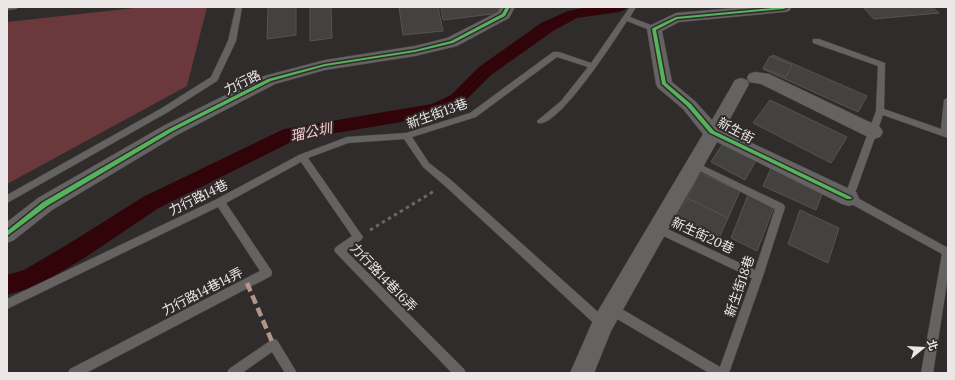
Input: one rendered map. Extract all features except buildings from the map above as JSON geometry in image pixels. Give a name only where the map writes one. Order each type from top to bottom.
[{"type":"street","name":"力行路","points":[[7,234],[45,204],[171,130],[270,80],[325,65],[415,51],[452,42],[504,15],[508,7]]},
{"type":"street","points":[[654,29],[676,18],[784,8]]},
{"type":"street","name":"新生街","points":[[654,29],[664,84],[689,105],[712,132],[849,198]]},
{"type":"street","name":"新生街","points":[[582,373],[607,317],[712,132],[748,81],[763,78],[874,132]]},
{"type":"lane","points":[[7,8],[16,7]]},
{"type":"lane","points":[[7,199],[165,110],[214,79],[232,41],[238,7]]},
{"type":"lane","points":[[541,121],[564,103],[593,66],[627,17],[632,7]]},
{"type":"lane","points":[[627,17],[654,29]]},
{"type":"lane","points":[[816,41],[882,65],[880,111],[874,132],[849,198],[948,252],[927,373]]},
{"type":"lane","name":"新生街13巷","points":[[593,66],[556,54],[473,115],[406,136],[426,164],[607,317]]},
{"type":"lane","points":[[880,111],[946,134],[948,100]]},
{"type":"lane","name":"力行路14巷","points":[[7,304],[220,202],[302,157],[347,140],[406,136]]},
{"type":"lane","name":"力行路14巷16弄","points":[[302,157],[358,237],[339,250],[460,373]]},
{"type":"lane","name":"新生街18巷","points":[[607,317],[722,373],[758,276],[780,207],[695,164]]},
{"type":"lane","name":"力行路14巷14弄","points":[[74,373],[267,273],[220,202]]},
{"type":"lane","name":"新生街20巷","points":[[658,229],[758,276]]},
{"type":"lane","points":[[233,373],[272,344],[291,373]]},
{"type":"path","points":[[358,237],[448,183]]},
{"type":"shaded area","points":[[143,7],[207,7],[187,86],[7,184],[7,22]]},
{"type":"waterway","name":"瑠公圳","points":[[7,285],[29,279],[78,250],[150,203],[291,134],[436,110],[457,99],[485,71],[547,27],[573,14],[619,7]]},
{"type":"marked path","points":[[247,283],[273,344]]},
{"type":"cycle path","points":[[7,234],[45,204],[171,130],[270,80],[325,65],[415,51],[452,42],[504,15],[508,7]]},
{"type":"cycle path","points":[[784,8],[676,18],[654,29],[664,84],[689,105],[712,132],[849,198]]}]
